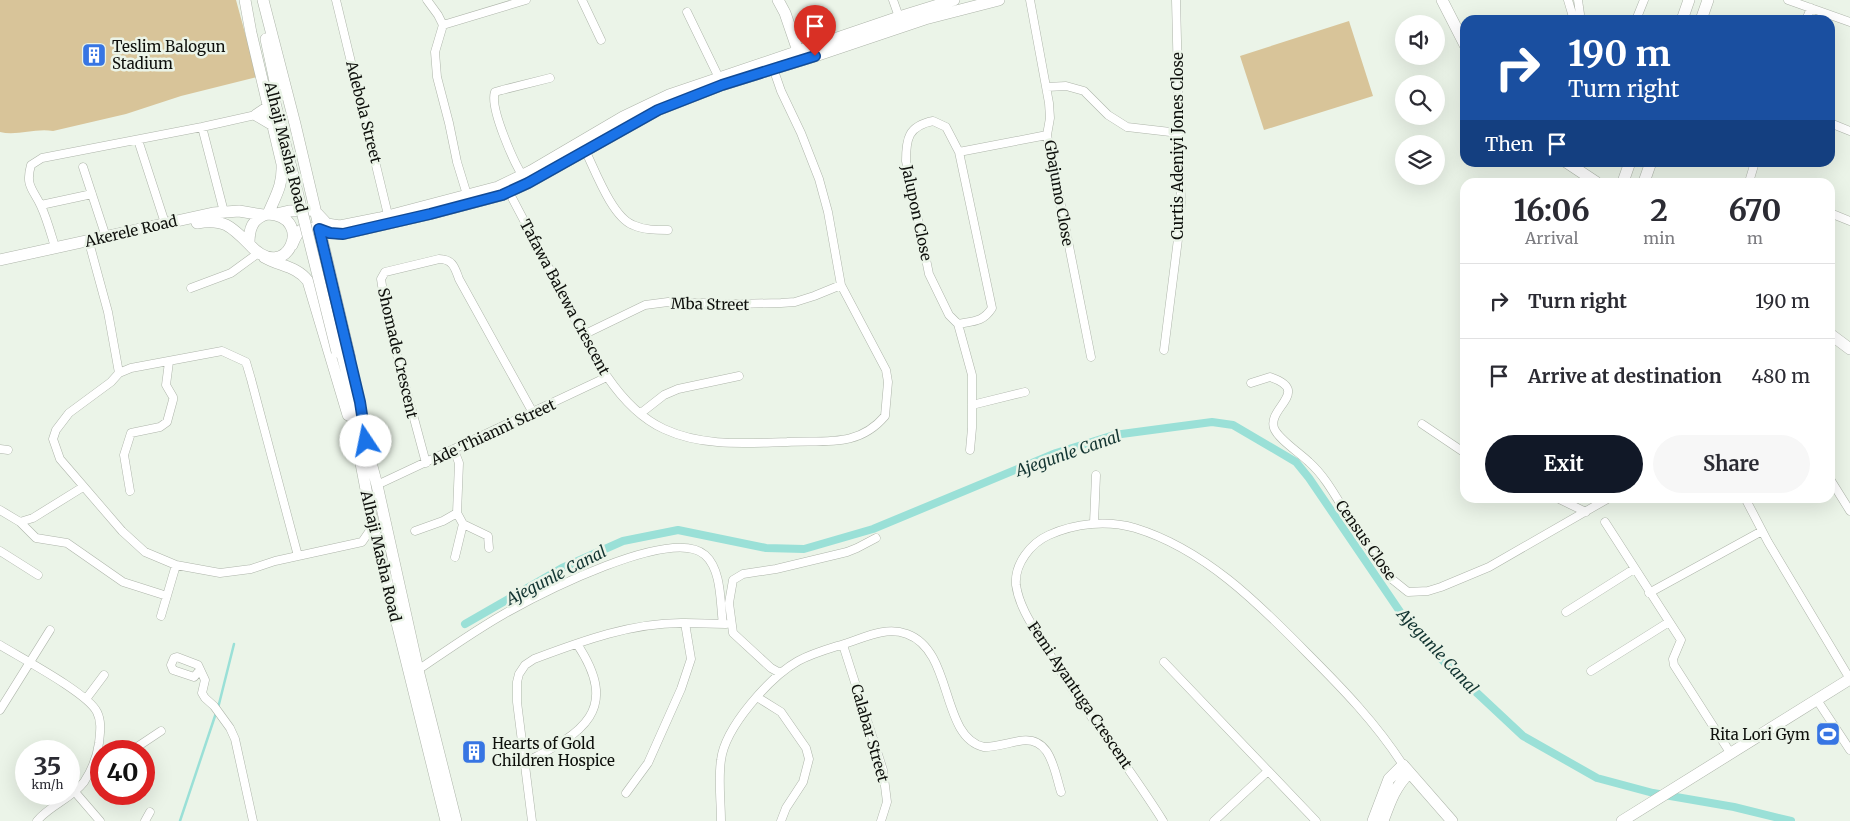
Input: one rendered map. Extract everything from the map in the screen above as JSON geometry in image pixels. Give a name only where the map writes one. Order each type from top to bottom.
[{"type":"street","name":"Alhaji Masha Road","points":[[246,0],[273,86],[359,429],[378,485],[403,629]]},
{"type":"street","points":[[246,0],[282,164],[282,180],[278,194],[269,214],[252,224],[249,231],[249,244]]},
{"type":"street","name":"Alhaji Masha Road","points":[[261,0],[273,86]]},
{"type":"street","points":[[261,0],[319,229],[360,402],[359,429]]},
{"type":"street","name":"Adebola Street","points":[[336,0],[378,167],[389,219]]},
{"type":"street","points":[[426,0],[443,25],[435,52],[437,77],[468,200]]},
{"type":"street","points":[[443,25],[526,0]]},
{"type":"street","points":[[582,0],[601,40]]},
{"type":"street","points":[[778,0],[785,13],[798,51]]},
{"type":"street","points":[[893,0],[899,17]]},
{"type":"street","points":[[772,65],[798,51],[954,0]]},
{"type":"street","points":[[192,288],[231,273],[261,256],[272,258],[281,256],[287,252],[300,230],[304,228],[343,234],[389,219],[509,192],[525,179],[657,99],[772,65],[815,56],[981,2],[999,0]]},
{"type":"street","name":"Gbajumo Close","points":[[1030,0],[1050,118],[1047,135],[1091,357]]},
{"type":"street","name":"Curtis Adeniyi Jones Close","points":[[1164,350],[1178,239],[1180,203],[1176,0]]},
{"type":"street","points":[[1442,0],[1460,35]]},
{"type":"street","points":[[1568,0],[1574,15]]},
{"type":"street","points":[[1578,0],[1579,15]]},
{"type":"street","points":[[1638,15],[1644,0]]},
{"type":"street","points":[[1684,15],[1689,0]]},
{"type":"street","points":[[1703,15],[1708,0]]},
{"type":"street","points":[[1788,0],[1830,15]]},
{"type":"street","points":[[1808,15],[1811,8]]},
{"type":"street","points":[[687,12],[720,81]]},
{"type":"street","points":[[1835,17],[1850,22]]},
{"type":"street","name":"Tafawa Balewa Crescent","points":[[509,192],[583,335],[607,377],[625,399],[665,430],[689,438],[716,443],[834,441],[853,439],[869,432],[885,416],[888,382],[886,370],[841,285],[828,212],[818,179],[772,65]]},
{"type":"street","points":[[525,179],[514,160],[495,109],[494,96],[495,92],[550,78]]},
{"type":"street","points":[[468,200],[498,187],[525,179],[585,150],[658,110],[720,81]]},
{"type":"street","points":[[1046,87],[1066,86],[1084,91],[1108,115],[1126,127],[1138,130],[1179,133]]},
{"type":"street","points":[[55,247],[41,205],[30,189],[28,176],[31,165],[42,158],[256,115],[268,107]]},
{"type":"street","points":[[256,115],[273,125]]},
{"type":"street","name":"Jalupon Close","points":[[958,324],[980,320],[987,316],[992,308],[959,152],[946,127],[933,121],[916,128],[909,134],[906,144],[906,161],[929,274],[948,315],[958,324],[972,375],[970,450]]},
{"type":"street","points":[[1835,126],[1850,131]]},
{"type":"street","points":[[202,127],[224,212]]},
{"type":"street","points":[[959,152],[1047,135]]},
{"type":"street","points":[[138,140],[165,223]]},
{"type":"street","points":[[585,150],[607,194],[622,218],[632,225],[647,230],[668,230]]},
{"type":"street","points":[[82,167],[106,237]]},
{"type":"street","points":[[1574,167],[1590,178]]},
{"type":"street","points":[[41,205],[92,194]]},
{"type":"street","points":[[314,210],[324,222],[337,226],[389,219]]},
{"type":"street","name":"Akerele Road","points":[[0,260],[55,247],[91,243],[106,237],[165,223],[224,212],[239,211],[269,214],[314,210]]},
{"type":"street","points":[[269,214],[283,217],[289,222],[294,237],[292,245]]},
{"type":"street","points":[[1835,215],[1850,221]]},
{"type":"street","points":[[0,267],[91,243],[209,221],[225,223],[261,256],[295,269],[308,281],[341,394],[359,429]]},
{"type":"street","points":[[91,243],[108,312],[119,373]]},
{"type":"street","name":"Shomade Crescent","points":[[426,463],[387,318],[381,278],[386,272],[440,259],[446,259],[453,264],[459,279],[532,411]]},
{"type":"street","name":"Mba Street","points":[[583,335],[645,305],[668,302],[734,304],[795,302],[841,285]]},
{"type":"street","points":[[1835,338],[1850,349]]},
{"type":"street","points":[[298,556],[246,362],[222,351],[131,368],[119,373],[110,382],[69,412],[56,430],[53,439],[60,459],[122,531],[145,552],[176,565],[220,573],[251,569],[298,556],[362,542],[379,551]]},
{"type":"street","points":[[130,491],[124,451],[131,433],[160,426],[167,422],[173,400],[166,385],[169,362]]},
{"type":"street","points":[[641,413],[664,395],[678,389],[740,376]]},
{"type":"street","name":"Ade Thianni Street","points":[[378,485],[607,377]]},
{"type":"street","name":"Census Close","points":[[1251,383],[1270,377],[1283,382],[1288,388],[1288,395],[1274,419],[1273,427],[1278,434],[1310,462],[1393,580],[1400,588],[1408,592],[1428,591],[1478,572],[1601,503]]},
{"type":"street","points":[[972,405],[1025,392]]},
{"type":"street","points":[[1422,424],[1460,450]]},
{"type":"street","name":"Alhaji Masha Road","points":[[359,429],[373,526],[379,551],[414,667],[456,821]]},
{"type":"street","points":[[454,450],[458,463],[457,513],[463,524],[488,536],[489,548]]},
{"type":"street","points":[[1094,523],[1096,475]]},
{"type":"street","points":[[20,522],[34,518],[83,487]]},
{"type":"street","points":[[1835,487],[1850,511]]},
{"type":"street","points":[[1567,503],[1586,512]]},
{"type":"street","points":[[1622,821],[1850,679],[1814,622],[1748,503]]},
{"type":"street","points":[[0,510],[20,522],[36,538],[67,544],[123,582],[167,596]]},
{"type":"street","points":[[416,530],[443,521],[457,513]]},
{"type":"street","points":[[1605,522],[1681,640],[1673,659],[1674,665],[1730,754]]},
{"type":"street","name":"Femi Ayantuga Crescent","points":[[1163,821],[1144,790],[1080,702],[1024,610],[1016,584],[1019,567],[1028,550],[1043,538],[1064,529],[1094,523],[1115,524],[1135,528],[1175,544],[1234,582],[1352,699],[1378,729],[1403,765]]},
{"type":"street","points":[[455,557],[463,524]]},
{"type":"street","points":[[362,542],[373,526]]},
{"type":"street","points":[[1649,593],[1762,530]]},
{"type":"street","points":[[717,575],[733,580],[743,574],[776,569],[847,552],[876,538]]},
{"type":"street","points":[[414,667],[510,611],[557,587],[604,567],[650,551],[680,547],[705,554],[712,563],[717,575],[727,624],[733,633],[780,674]]},
{"type":"street","points":[[0,551],[38,575]]},
{"type":"street","points":[[161,616],[176,565]]},
{"type":"street","points":[[1566,612],[1634,569]]},
{"type":"street","points":[[727,624],[733,580]]},
{"type":"street","points":[[1591,671],[1669,622]]},
{"type":"street","points":[[626,793],[648,763],[681,689],[691,659],[685,623]]},
{"type":"street","points":[[532,821],[517,702],[517,682],[519,674],[525,665],[534,659],[612,632],[652,624],[727,624]]},
{"type":"street","points":[[0,710],[50,630]]},
{"type":"street","points":[[720,821],[721,760],[727,739],[740,716],[780,674],[796,662],[818,651],[885,631],[898,631],[908,634],[927,648],[936,663],[961,732],[979,746],[984,747],[1029,740],[1045,747],[1061,792]]},
{"type":"street","points":[[526,762],[570,738],[585,724],[592,711],[596,697],[596,681],[591,667],[578,644]]},
{"type":"street","points":[[0,645],[86,699],[96,710],[100,724],[99,740]]},
{"type":"street","name":"Calabar Street","points":[[843,645],[883,770],[887,802],[881,821]]},
{"type":"street","points":[[1164,662],[1316,821]]},
{"type":"street","name":"Alhaji Masha Road","points":[[414,667],[446,821]]},
{"type":"street","points":[[199,672],[205,680],[202,693],[230,728],[235,739],[252,821]]},
{"type":"street","points":[[86,699],[104,675]]},
{"type":"street","points":[[93,689],[104,685]]},
{"type":"street","points":[[757,697],[781,712],[806,748],[809,759],[803,782],[781,821]]},
{"type":"street","points":[[1817,700],[1850,750]]},
{"type":"street","points":[[148,740],[161,731]]},
{"type":"street","points":[[1373,821],[1389,779],[1403,765]]},
{"type":"street","points":[[1383,821],[1394,790],[1399,783],[1403,765]]},
{"type":"street","points":[[1403,765],[1452,821]]},
{"type":"street","points":[[80,785],[90,771]]},
{"type":"street","points":[[1214,821],[1268,771]]},
{"type":"street","points":[[80,798],[100,821]]},
{"type":"street","points":[[41,819],[54,805]]},
{"type":"street","points":[[146,821],[150,812]]},
{"type":"shaded area","name":"Teslim Balogun Stadium","points":[[0,0],[236,0],[257,77],[181,96],[126,114],[53,131],[0,132]]},
{"type":"shaded area","points":[[1349,21],[1373,96],[1264,130],[1240,56]]},
{"type":"waterway","name":"Ajegunle Canal","points":[[465,624],[562,568],[623,541],[678,530],[766,548],[804,549],[873,529],[1056,453],[1114,435],[1212,422],[1233,425],[1296,462],[1309,478],[1405,619],[1446,664],[1523,736],[1597,778],[1653,793],[1734,807],[1791,821]]},
{"type":"waterway","points":[[218,708],[234,644]]},
{"type":"waterway","points":[[180,821],[216,713]]},
{"type":"place","name":"Teslim Balogun Stadium","points":[[94,55]]},
{"type":"place","name":"Rita Lori Gym","points":[[1828,734]]},
{"type":"place","name":"Hearts of Gold Children Hospice","points":[[474,752]]},
{"type":"route","points":[[366,441],[360,402],[319,229],[330,233],[343,234],[502,195],[528,183],[658,110],[722,85],[815,56]]}]
